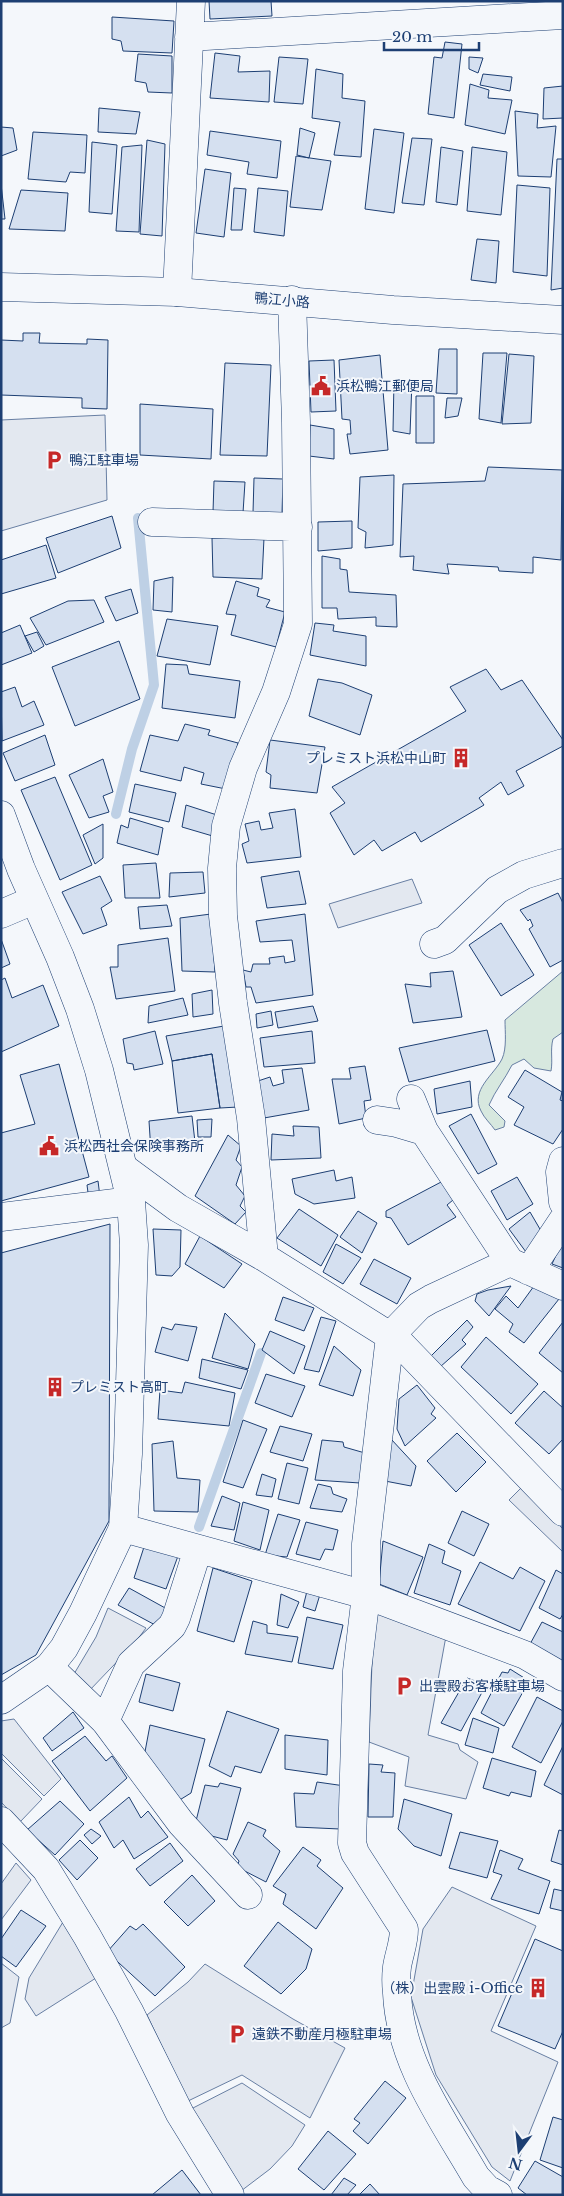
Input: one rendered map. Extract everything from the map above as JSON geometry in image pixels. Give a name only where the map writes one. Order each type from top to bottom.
[{"type":"street","points":[[177,292],[191,1]]},
{"type":"street","points":[[189,37],[563,15]]},
{"type":"street","name":"鴨江小路","points":[[1,287],[177,292],[292,300],[393,310],[563,320]]},
{"type":"street","points":[[264,1257],[251,1118],[233,1003],[223,916],[222,868],[226,826],[242,768],[276,692],[298,624],[298,527],[292,300]]},
{"type":"street","points":[[152,522],[298,527]]},
{"type":"street","points":[[1,815],[80,1009],[99,1070],[132,1201],[134,1245],[134,1305],[123,1528],[73,1633],[49,1667],[1,1700]]},
{"type":"street","points":[[434,944],[445,940],[498,890],[524,875],[563,863]]},
{"type":"street","points":[[1,914],[34,900]]},
{"type":"street","points":[[411,1099],[424,1131],[519,1266],[563,1286]]},
{"type":"street","points":[[378,1120],[397,1123],[424,1131]]},
{"type":"street","points":[[563,1162],[560,1172],[563,1202]]},
{"type":"street","points":[[125,1169],[178,1208],[264,1257],[398,1341],[563,1512]]},
{"type":"street","points":[[1,1217],[132,1201]]},
{"type":"street","points":[[498,2195],[487,2188],[476,2177],[415,2071],[401,2022],[397,1994],[397,1967],[404,1939],[404,1929],[355,1853],[352,1843],[357,1671],[366,1595],[366,1544],[390,1336],[419,1306],[431,1298],[519,1266],[563,1220]]},
{"type":"street","points":[[123,1528],[366,1595],[525,1655],[563,1677]]},
{"type":"street","points":[[105,1721],[131,1664],[172,1626],[198,1549]]},
{"type":"street","points":[[49,1667],[105,1721],[181,1823],[248,1895]]},
{"type":"street","points":[[1,1821],[46,1869],[77,1919],[129,2011],[180,2114],[230,2195]]},
{"type":"shaded area","name":"鴨江駐車場","points":[[105,415],[107,500],[1,531],[1,420]]},
{"type":"shaded area","points":[[412,879],[422,903],[338,928],[329,904]]},
{"type":"shaded area","points":[[563,971],[563,1032],[553,1039],[551,1071],[534,1068],[524,1059],[512,1065],[489,1105],[505,1121],[504,1127],[495,1130],[484,1116],[478,1103],[484,1083],[504,1055],[505,1020]]},
{"type":"shaded area","points":[[521,1488],[563,1529],[563,1552],[509,1500]]},
{"type":"shaded area","points":[[108,1608],[146,1628],[134,1644],[88,1692],[71,1679],[96,1637]]},
{"type":"shaded area","name":"出雲殿お客様駐車場","points":[[374,1610],[446,1636],[428,1735],[458,1744],[460,1750],[478,1762],[466,1799],[405,1786],[409,1757],[369,1742]]},
{"type":"shaded area","points":[[14,1719],[61,1779],[44,1796],[1,1753],[1,1721]]},
{"type":"shaded area","points":[[1,1758],[42,1799],[20,1822],[1,1802]]},
{"type":"shaded area","points":[[16,1863],[31,1880],[1,1920],[1,1884]]},
{"type":"shaded area","points":[[452,1887],[536,1926],[491,2031],[558,2062],[510,2181],[492,2167],[436,2075],[411,1997],[423,1929]]},
{"type":"shaded area","points":[[63,1922],[96,1978],[36,2016],[25,1999],[29,1978]]},
{"type":"shaded area","points":[[1,1963],[19,1977],[10,2023],[1,2028]]},
{"type":"shaded area","name":"遠鉄不動産月極駐車場","points":[[205,1964],[293,2019],[345,2048],[310,2118],[242,2075],[188,2101],[147,2015],[188,1982]]},
{"type":"shaded area","points":[[242,2083],[305,2125],[292,2146],[270,2169],[241,2191],[191,2109]]},
{"type":"building","points":[[209,1],[271,1],[272,16],[210,19]]},
{"type":"building","points":[[112,17],[174,21],[172,53],[123,51],[121,41],[112,39]]},
{"type":"building","points":[[445,42],[462,44],[454,118],[428,114],[434,57],[442,58]]},
{"type":"building","points":[[215,53],[240,56],[238,72],[270,71],[269,102],[210,98]]},
{"type":"building","points":[[138,54],[172,56],[172,93],[148,92],[146,83],[135,81]]},
{"type":"building","points":[[279,57],[308,59],[303,104],[274,102]]},
{"type":"building","points":[[469,57],[483,58],[478,73],[469,69]]},
{"type":"building","points":[[316,69],[343,74],[342,98],[365,101],[361,157],[334,155],[340,122],[312,118]]},
{"type":"building","points":[[483,74],[512,77],[510,91],[480,85]]},
{"type":"building","points":[[470,84],[489,90],[488,98],[512,100],[505,134],[465,125]]},
{"type":"building","points":[[563,86],[563,118],[543,119],[544,88]]},
{"type":"building","points":[[99,108],[140,112],[136,134],[98,132]]},
{"type":"building","points":[[515,111],[538,114],[537,128],[556,126],[551,177],[518,176]]},
{"type":"building","points":[[1,127],[13,128],[17,150],[1,156]]},
{"type":"building","points":[[300,128],[315,133],[309,158],[297,155]]},
{"type":"building","points":[[374,129],[404,133],[394,213],[365,209]]},
{"type":"building","points":[[210,131],[281,141],[277,178],[247,174],[249,162],[207,155]]},
{"type":"building","points":[[33,132],[87,135],[85,173],[70,172],[66,182],[28,179]]},
{"type":"building","points":[[412,138],[432,139],[424,205],[402,203]]},
{"type":"building","points":[[147,140],[165,144],[162,236],[140,234]]},
{"type":"building","points":[[92,142],[117,145],[112,214],[89,212]]},
{"type":"building","points":[[142,145],[139,232],[116,231],[122,147]]},
{"type":"building","points":[[441,147],[463,151],[457,205],[436,202]]},
{"type":"building","points":[[472,147],[507,152],[501,215],[467,211]]},
{"type":"building","points":[[296,156],[331,161],[322,210],[290,207]]},
{"type":"building","points":[[557,159],[563,159],[563,288],[551,290]]},
{"type":"building","points":[[205,169],[231,173],[224,237],[196,233]]},
{"type":"building","points":[[1,184],[5,219],[1,219]]},
{"type":"building","points":[[517,185],[550,188],[547,276],[513,272]]},
{"type":"building","points":[[234,188],[246,189],[242,230],[231,230]]},
{"type":"building","points":[[258,188],[288,191],[284,236],[254,232]]},
{"type":"building","points":[[21,190],[68,193],[65,231],[9,229]]},
{"type":"building","points":[[477,239],[499,241],[496,283],[471,280]]},
{"type":"building","points":[[23,333],[40,333],[39,343],[87,344],[87,339],[108,340],[107,409],[82,408],[82,398],[1,395],[1,340],[23,341]]},
{"type":"building","points":[[439,349],[457,349],[457,394],[436,393]]},
{"type":"building","points":[[483,353],[507,353],[501,423],[479,419]]},
{"type":"building","points":[[509,354],[534,356],[531,423],[502,424]]},
{"type":"building","points":[[380,355],[388,450],[350,454],[347,434],[351,434],[350,420],[342,419],[339,360]]},
{"type":"building","points":[[334,360],[336,411],[311,412],[309,361]]},
{"type":"building","points":[[225,363],[271,365],[267,456],[220,455]]},
{"type":"building","points":[[394,380],[412,381],[410,434],[393,431]]},
{"type":"building","points":[[416,396],[434,396],[434,443],[416,443]]},
{"type":"building","points":[[447,398],[462,398],[458,416],[445,418]]},
{"type":"building","points":[[140,404],[213,409],[211,459],[140,455]]},
{"type":"building","points":[[310,425],[334,429],[334,459],[309,456]]},
{"type":"building","points":[[488,467],[562,470],[561,560],[533,557],[533,573],[499,571],[498,567],[447,564],[449,574],[413,570],[414,556],[400,557],[403,484],[485,481]]},
{"type":"building","points":[[394,475],[393,545],[365,548],[366,532],[358,528],[360,477]]},
{"type":"building","points":[[254,478],[283,479],[282,514],[253,513]]},
{"type":"building","points":[[214,481],[245,482],[243,513],[213,512]]},
{"type":"building","points":[[112,516],[121,548],[58,573],[46,538]]},
{"type":"building","points":[[352,521],[352,548],[318,551],[318,522]]},
{"type":"building","points":[[212,538],[264,538],[262,579],[213,577]]},
{"type":"building","points":[[46,545],[56,578],[1,594],[1,560]]},
{"type":"building","points":[[322,556],[340,559],[340,569],[347,570],[349,592],[396,595],[397,627],[376,626],[376,617],[338,619],[337,608],[322,608]]},
{"type":"building","points":[[173,577],[172,612],[153,610],[154,581]]},
{"type":"building","points":[[236,581],[259,588],[257,596],[270,600],[266,607],[285,612],[276,647],[231,635],[236,615],[226,614]]},
{"type":"building","points":[[131,589],[138,613],[116,621],[105,597]]},
{"type":"building","points":[[94,600],[104,622],[46,645],[30,618],[68,601]]},
{"type":"building","points":[[167,619],[218,626],[210,665],[157,656]]},
{"type":"building","points":[[315,623],[334,625],[333,631],[366,636],[366,666],[310,655]]},
{"type":"building","points":[[20,625],[32,653],[1,665],[1,633]]},
{"type":"building","points":[[37,632],[44,646],[34,652],[25,636]]},
{"type":"building","points":[[119,641],[140,699],[75,726],[52,667]]},
{"type":"building","points":[[166,664],[187,665],[189,674],[240,681],[235,718],[162,708]]},
{"type":"building","name":"プレミスト浜松中山町","points":[[486,669],[501,690],[522,680],[563,740],[563,746],[516,771],[524,786],[508,795],[501,782],[479,798],[484,805],[421,842],[415,832],[382,851],[374,840],[354,855],[330,813],[345,803],[332,787],[466,711],[450,687]]},
{"type":"building","points":[[318,679],[342,683],[372,695],[360,735],[309,716]]},
{"type":"building","points":[[15,687],[22,707],[34,701],[44,725],[2,741],[1,692]]},
{"type":"building","points":[[185,724],[210,730],[208,735],[238,743],[226,789],[201,784],[204,773],[184,767],[181,781],[140,771],[150,735],[178,741]]},
{"type":"building","points":[[45,735],[55,765],[15,781],[3,753]]},
{"type":"building","points":[[270,740],[325,747],[317,793],[270,788],[271,775],[266,772]]},
{"type":"building","points":[[103,759],[113,792],[103,796],[109,812],[89,818],[69,775]]},
{"type":"building","points":[[55,777],[92,865],[60,880],[21,790]]},
{"type":"building","points":[[135,784],[176,793],[169,822],[129,812]]},
{"type":"building","points":[[186,805],[220,816],[216,837],[182,827]]},
{"type":"building","points":[[295,809],[301,857],[247,863],[242,844],[249,841],[245,824],[259,821],[261,830],[273,828],[269,813]]},
{"type":"building","points":[[130,818],[163,828],[158,855],[117,843],[121,825],[128,828]]},
{"type":"building","points":[[103,824],[103,858],[95,864],[83,835]]},
{"type":"building","points":[[156,863],[160,898],[125,898],[123,865]]},
{"type":"building","points":[[299,871],[306,904],[267,908],[261,877]]},
{"type":"building","points":[[203,872],[205,893],[169,897],[170,873]]},
{"type":"building","points":[[100,876],[112,901],[101,908],[107,925],[83,934],[62,892]]},
{"type":"building","points":[[558,893],[563,903],[563,960],[550,967],[529,929],[533,926],[530,919],[528,921],[520,910]]},
{"type":"building","points":[[167,905],[172,926],[140,929],[138,907]]},
{"type":"building","points":[[211,914],[215,972],[182,971],[180,918]]},
{"type":"building","points":[[305,914],[313,995],[256,1003],[251,987],[246,987],[243,970],[251,972],[253,964],[270,964],[269,958],[284,956],[285,963],[295,961],[292,940],[260,942],[256,921]]},
{"type":"building","points":[[501,923],[534,975],[501,996],[469,945]]},
{"type":"building","points":[[168,938],[175,991],[116,999],[110,967],[118,967],[118,945]]},
{"type":"building","points":[[1,939],[10,964],[1,968]]},
{"type":"building","points":[[453,971],[462,1017],[413,1023],[405,984],[431,987],[430,973]]},
{"type":"building","points":[[5,978],[12,998],[43,985],[59,1026],[1,1052],[1,980]]},
{"type":"building","points":[[212,990],[213,1014],[193,1017],[192,994]]},
{"type":"building","points":[[183,998],[188,1015],[148,1023],[149,1006]]},
{"type":"building","points":[[313,1006],[318,1021],[278,1028],[275,1012]]},
{"type":"building","points":[[271,1011],[273,1025],[257,1028],[256,1014]]},
{"type":"building","points":[[224,1026],[238,1107],[220,1108],[212,1054],[172,1061],[166,1036]]},
{"type":"building","points":[[487,1030],[495,1061],[409,1082],[399,1048]]},
{"type":"building","points":[[155,1031],[163,1064],[134,1070],[133,1064],[127,1063],[123,1039]]},
{"type":"building","points":[[312,1031],[315,1063],[264,1067],[260,1038]]},
{"type":"building","points":[[212,1054],[220,1108],[178,1113],[172,1061]]},
{"type":"building","points":[[59,1064],[89,1177],[1,1201],[1,1133],[35,1124],[20,1075]]},
{"type":"building","points":[[365,1066],[371,1100],[364,1101],[366,1118],[339,1124],[332,1079],[351,1079],[349,1068]]},
{"type":"building","points":[[302,1068],[309,1110],[264,1118],[258,1081],[270,1077],[273,1086],[284,1083],[282,1070]]},
{"type":"building","points":[[525,1070],[562,1092],[560,1100],[563,1101],[563,1129],[553,1144],[514,1125],[524,1107],[508,1097]]},
{"type":"building","points":[[470,1081],[472,1107],[437,1114],[434,1089]]},
{"type":"building","points":[[471,1114],[497,1164],[478,1174],[449,1126]]},
{"type":"building","points":[[192,1116],[195,1142],[151,1152],[149,1121]]},
{"type":"building","points":[[212,1119],[211,1137],[198,1137],[197,1120]]},
{"type":"building","points":[[293,1126],[319,1127],[321,1158],[271,1160],[272,1134],[294,1136]]},
{"type":"building","points":[[228,1135],[241,1146],[236,1160],[242,1167],[236,1185],[245,1196],[240,1206],[246,1212],[235,1224],[195,1196]]},
{"type":"building","points":[[334,1170],[336,1181],[352,1177],[355,1198],[314,1204],[295,1194],[292,1179]]},
{"type":"building","points":[[517,1177],[533,1204],[507,1220],[491,1191]]},
{"type":"building","points":[[98,1181],[100,1197],[89,1200],[87,1185]]},
{"type":"building","points":[[443,1181],[453,1200],[447,1205],[456,1217],[408,1245],[391,1218],[386,1217],[386,1211]]},
{"type":"building","points":[[299,1209],[338,1235],[321,1266],[277,1238]]},
{"type":"building","points":[[358,1211],[377,1223],[362,1253],[340,1237]]},
{"type":"building","points":[[530,1212],[544,1236],[526,1252],[509,1229]]},
{"type":"building","name":"プレミスト高町","points":[[110,1224],[109,1521],[36,1655],[1,1675],[1,1253]]},
{"type":"building","points":[[153,1229],[181,1230],[180,1267],[172,1276],[156,1275]]},
{"type":"building","points":[[200,1236],[242,1264],[224,1288],[185,1264]]},
{"type":"building","points":[[563,1240],[563,1268],[552,1264]]},
{"type":"building","points":[[336,1244],[361,1258],[343,1284],[323,1272]]},
{"type":"building","points":[[374,1259],[411,1278],[397,1304],[360,1284]]},
{"type":"building","points":[[511,1286],[489,1316],[475,1301],[477,1294]]},
{"type":"building","points":[[534,1286],[559,1299],[524,1343],[509,1332],[513,1324],[495,1309],[506,1296],[518,1308]]},
{"type":"building","points":[[283,1297],[314,1308],[304,1331],[275,1320]]},
{"type":"building","points":[[225,1313],[255,1344],[248,1369],[212,1358]]},
{"type":"building","points":[[321,1317],[336,1321],[319,1372],[304,1369]]},
{"type":"building","points":[[467,1320],[473,1327],[462,1340],[466,1344],[440,1367],[430,1357]]},
{"type":"building","points":[[563,1322],[563,1373],[539,1353]]},
{"type":"building","points":[[175,1324],[197,1327],[188,1361],[155,1352],[162,1327],[172,1330]]},
{"type":"building","points":[[270,1331],[305,1346],[294,1374],[262,1350]]},
{"type":"building","points":[[486,1337],[538,1384],[511,1414],[461,1367]]},
{"type":"building","points":[[334,1346],[361,1370],[353,1396],[319,1385]]},
{"type":"building","points":[[202,1359],[248,1370],[241,1389],[199,1378]]},
{"type":"building","points":[[266,1374],[305,1386],[292,1417],[255,1403]]},
{"type":"building","points":[[185,1382],[235,1393],[229,1426],[158,1419],[160,1390],[182,1393]]},
{"type":"building","points":[[417,1385],[435,1408],[431,1414],[436,1418],[405,1446],[397,1429],[399,1399]]},
{"type":"building","points":[[544,1391],[563,1408],[563,1439],[549,1454],[515,1423]]},
{"type":"building","points":[[243,1420],[267,1429],[243,1488],[223,1482]]},
{"type":"building","points":[[280,1426],[312,1434],[303,1461],[270,1452]]},
{"type":"building","points":[[457,1433],[486,1462],[456,1492],[427,1461]]},
{"type":"building","points":[[391,1439],[416,1466],[411,1486],[385,1481]]},
{"type":"building","points":[[322,1440],[343,1442],[344,1447],[365,1453],[360,1483],[315,1480]]},
{"type":"building","points":[[173,1441],[177,1478],[200,1480],[198,1512],[154,1511],[152,1444]]},
{"type":"building","points":[[287,1463],[308,1468],[299,1504],[278,1499]]},
{"type":"building","points":[[262,1474],[276,1479],[272,1497],[256,1495]]},
{"type":"building","points":[[318,1484],[331,1487],[333,1494],[347,1499],[342,1512],[310,1508]]},
{"type":"building","points":[[222,1496],[240,1503],[234,1530],[211,1526]]},
{"type":"building","points":[[243,1502],[269,1510],[260,1550],[234,1541]]},
{"type":"building","points":[[462,1511],[489,1524],[474,1556],[448,1543]]},
{"type":"building","points":[[278,1514],[300,1520],[287,1557],[265,1555]]},
{"type":"building","points":[[306,1522],[338,1530],[333,1550],[325,1549],[320,1560],[296,1554]]},
{"type":"building","points":[[383,1541],[423,1557],[407,1595],[379,1584]]},
{"type":"building","points":[[429,1544],[445,1551],[442,1563],[461,1571],[450,1605],[414,1593]]},
{"type":"building","points":[[144,1547],[178,1556],[166,1589],[134,1578]]},
{"type":"building","points":[[480,1562],[513,1579],[520,1567],[545,1581],[520,1631],[458,1604]]},
{"type":"building","points":[[213,1568],[252,1581],[234,1642],[197,1631]]},
{"type":"building","points":[[556,1570],[563,1574],[563,1614],[560,1619],[539,1608]]},
{"type":"building","points":[[308,1587],[321,1591],[315,1611],[303,1607]]},
{"type":"building","points":[[129,1588],[167,1609],[157,1626],[118,1605]]},
{"type":"building","points":[[281,1594],[299,1602],[288,1628],[277,1625]]},
{"type":"building","points":[[307,1617],[343,1625],[333,1669],[298,1663]]},
{"type":"building","points":[[253,1621],[267,1625],[267,1633],[298,1637],[292,1662],[245,1654]]},
{"type":"building","points":[[542,1622],[563,1632],[563,1662],[529,1646]]},
{"type":"building","points":[[510,1669],[529,1681],[504,1726],[481,1713],[502,1672],[508,1673]]},
{"type":"building","points":[[146,1674],[180,1683],[173,1711],[139,1702]]},
{"type":"building","points":[[467,1678],[486,1685],[461,1731],[441,1723]]},
{"type":"building","points":[[537,1697],[563,1711],[563,1721],[541,1763],[512,1747]]},
{"type":"building","points":[[227,1711],[279,1729],[261,1773],[235,1766],[231,1777],[209,1766]]},
{"type":"building","points":[[73,1712],[84,1728],[52,1751],[43,1738]]},
{"type":"building","points":[[473,1718],[499,1728],[493,1753],[465,1745]]},
{"type":"building","points":[[150,1725],[205,1739],[191,1793],[178,1801],[144,1757]]},
{"type":"building","points":[[285,1735],[328,1740],[327,1775],[285,1769]]},
{"type":"building","points":[[85,1736],[106,1761],[112,1756],[127,1778],[90,1811],[52,1761]]},
{"type":"building","points":[[563,1746],[563,1795],[544,1785]]},
{"type":"building","points":[[492,1758],[536,1771],[531,1797],[511,1792],[509,1796],[483,1788]]},
{"type":"building","points":[[369,1764],[383,1765],[381,1772],[395,1773],[393,1817],[368,1817]]},
{"type":"building","points":[[317,1782],[345,1786],[340,1829],[296,1827],[294,1793],[314,1794]]},
{"type":"building","points":[[220,1783],[241,1788],[227,1840],[204,1834],[205,1828],[195,1825],[205,1785],[218,1787]]},
{"type":"building","points":[[129,1797],[141,1818],[148,1811],[168,1837],[134,1859],[123,1840],[114,1848],[99,1822]]},
{"type":"building","points":[[404,1799],[452,1814],[441,1856],[414,1846],[398,1829]]},
{"type":"building","points":[[60,1801],[84,1824],[55,1855],[27,1830]]},
{"type":"building","points":[[248,1822],[266,1830],[263,1836],[280,1851],[266,1882],[237,1867],[239,1861],[233,1854]]},
{"type":"building","points":[[91,1829],[101,1836],[92,1844],[84,1835]]},
{"type":"building","points":[[559,1830],[563,1831],[563,1865],[551,1861]]},
{"type":"building","points":[[460,1832],[498,1841],[487,1878],[449,1868]]},
{"type":"building","points":[[80,1840],[98,1858],[77,1880],[59,1860]]},
{"type":"building","points":[[170,1843],[183,1861],[150,1886],[136,1869]]},
{"type":"building","points":[[303,1847],[321,1860],[317,1866],[343,1888],[316,1929],[283,1904],[286,1894],[273,1886]]},
{"type":"building","points":[[500,1850],[523,1859],[518,1869],[550,1881],[539,1914],[491,1899],[502,1875],[493,1872]]},
{"type":"building","points":[[192,1875],[215,1901],[188,1926],[164,1902]]},
{"type":"building","points":[[554,1889],[563,1891],[563,1911],[550,1908]]},
{"type":"building","points":[[21,1910],[46,1926],[16,1967],[1,1956],[1,1939]]},
{"type":"building","points":[[278,1922],[312,1949],[306,1969],[281,1994],[244,1966]]},
{"type":"building","points":[[143,1924],[185,1967],[155,1996],[107,1952],[130,1926],[136,1930]]},
{"type":"building","name":"（株）出雲殿 i-Office","points":[[535,1939],[563,1951],[563,2031],[555,2049],[498,2026]]},
{"type":"building","points":[[385,2081],[406,2098],[368,2144],[353,2131],[360,2123],[354,2119]]},
{"type":"building","points":[[553,2117],[563,2120],[563,2168],[540,2160]]},
{"type":"building","points":[[328,2131],[356,2154],[324,2190],[298,2169]]},
{"type":"building","points":[[535,2161],[563,2177],[563,2195],[527,2195],[518,2188]]},
{"type":"building","points":[[182,2170],[201,2195],[152,2195]]},
{"type":"building","points":[[344,2178],[356,2185],[347,2195],[331,2195]]},
{"type":"building","points":[[370,2184],[380,2195],[359,2195]]},
{"type":"waterway","points":[[116,814],[132,749],[154,685],[138,518]]},
{"type":"waterway","points":[[199,1527],[261,1353]]},
{"type":"place","name":"浜松鴨江郵便局","points":[[321,386]]},
{"type":"place","name":"鴨江駐車場","points":[[54,460]]},
{"type":"place","name":"プレミスト浜松中山町","points":[[461,758]]},
{"type":"place","name":"浜松西社会保険事務所","points":[[49,1146]]},
{"type":"place","name":"プレミスト高町","points":[[55,1387]]},
{"type":"place","name":"出雲殿お客様駐車場","points":[[404,1686]]},
{"type":"place","name":"（株）出雲殿 i-Office","points":[[538,1988]]},
{"type":"place","name":"遠鉄不動産月極駐車場","points":[[237,2034]]}]
